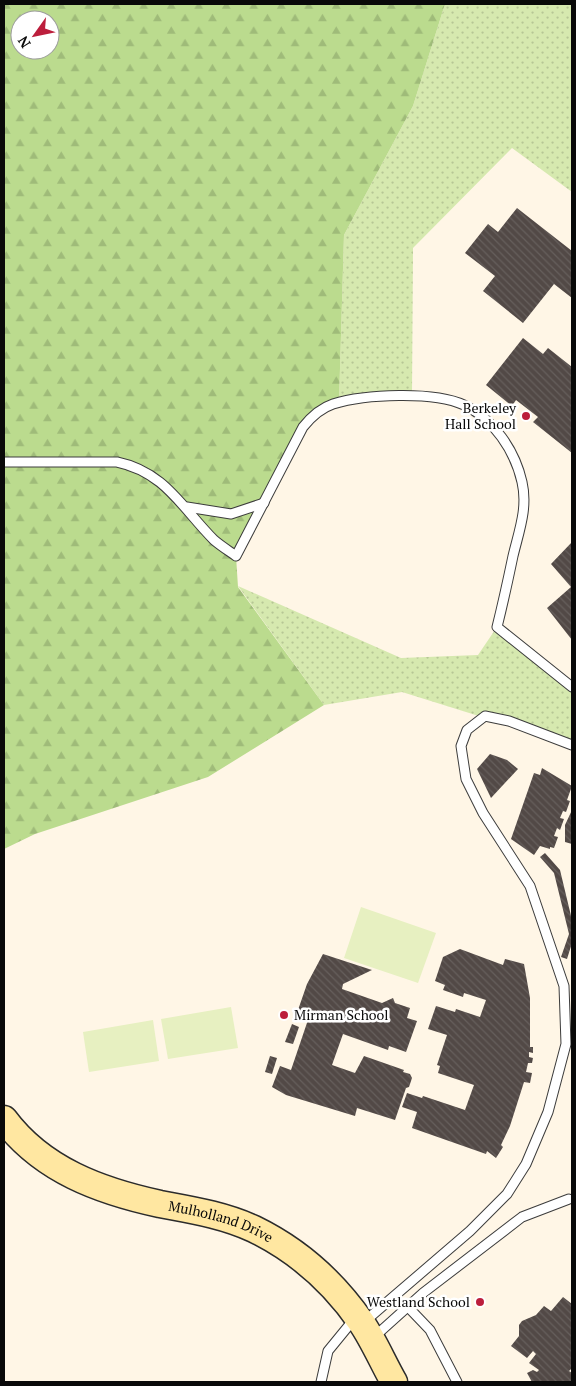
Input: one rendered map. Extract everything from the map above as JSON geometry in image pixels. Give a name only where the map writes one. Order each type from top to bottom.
[{"type":"main road","name":"Mulholland Drive","points":[[4,1119],[38,1154],[77,1180],[101,1189],[231,1220],[255,1230],[291,1250],[311,1266],[344,1299],[363,1326],[394,1382]]},
{"type":"lane","points":[[4,462],[117,462],[135,466],[163,484],[187,507],[215,541],[236,556],[303,427],[326,407],[364,398],[412,396],[438,398],[463,405],[485,419],[504,442],[518,470],[524,497],[521,529],[497,627],[572,686]]},
{"type":"lane","points":[[187,507],[230,514],[264,503]]},
{"type":"lane","points":[[322,1382],[328,1352],[363,1326],[507,1194],[526,1164],[548,1112],[566,1044],[564,986],[530,886],[483,814],[466,779],[461,746],[468,730],[485,716],[509,721],[572,745]]},
{"type":"lane","points":[[363,1326],[408,1307],[522,1217],[569,1199]]},
{"type":"lane","points":[[408,1307],[430,1330],[457,1382]]},
{"type":"green space","points":[[4,4],[445,4],[413,106],[344,235],[339,402],[308,421],[236,556],[238,587],[324,705],[208,777],[35,834],[4,849]]},
{"type":"green space","points":[[445,4],[572,4],[572,192],[512,148],[413,248],[412,396],[339,402],[344,235],[413,106]]},
{"type":"green space","points":[[238,586],[401,658],[478,655],[497,627],[572,687],[572,745],[402,692],[324,705]]},
{"type":"green space","points":[[361,907],[436,933],[418,983],[344,958]]},
{"type":"green space","points":[[231,1007],[238,1048],[168,1059],[161,1019]]},
{"type":"green space","points":[[153,1020],[159,1061],[89,1072],[83,1032]]},
{"type":"building","points":[[517,208],[572,251],[572,298],[554,284],[523,323],[483,291],[495,276],[465,253],[488,224],[498,232]]},
{"type":"building","points":[[523,338],[543,354],[548,348],[572,367],[572,453],[533,422],[538,417],[516,400],[512,406],[486,385]]},
{"type":"building","points":[[572,542],[572,640],[547,608],[571,587],[551,564]]},
{"type":"building","points":[[490,754],[507,760],[518,769],[491,798],[477,769]]},
{"type":"building","points":[[542,768],[572,786],[567,800],[570,801],[566,812],[563,811],[560,818],[564,819],[560,830],[557,828],[554,836],[558,837],[554,848],[550,847],[550,849],[540,846],[534,855],[511,839],[534,773],[540,775]]},
{"type":"building","points":[[572,810],[572,844],[565,842],[565,825]]},
{"type":"building","points":[[545,853],[560,870],[572,920],[572,943],[567,959],[561,957],[569,934],[554,873],[540,857]]},
{"type":"building","points":[[460,949],[503,965],[505,959],[524,964],[530,998],[530,1047],[533,1047],[533,1053],[529,1052],[529,1057],[533,1058],[532,1063],[528,1063],[526,1072],[532,1073],[530,1083],[524,1082],[510,1126],[501,1145],[503,1147],[496,1158],[487,1151],[486,1154],[412,1128],[417,1112],[402,1107],[407,1093],[422,1098],[423,1096],[465,1110],[474,1085],[438,1073],[440,1066],[437,1065],[447,1035],[428,1029],[436,1006],[455,1012],[456,1009],[480,1017],[486,1000],[464,993],[463,997],[443,990],[445,985],[435,981],[443,957]]},
{"type":"building","points":[[323,954],[372,970],[343,984],[342,989],[382,1003],[393,998],[395,1003],[410,1008],[407,1018],[417,1021],[406,1052],[389,1046],[388,1050],[343,1034],[332,1065],[355,1073],[364,1056],[404,1070],[403,1072],[410,1074],[412,1078],[409,1087],[406,1088],[395,1120],[357,1108],[355,1116],[286,1095],[272,1087],[280,1066],[291,1070],[310,1014],[298,1010],[307,984]]},
{"type":"building","points":[[292,1024],[299,1027],[293,1044],[285,1042]]},
{"type":"building","points":[[270,1056],[277,1058],[272,1074],[265,1072]]},
{"type":"building","points":[[563,1297],[572,1304],[572,1368],[569,1371],[572,1373],[572,1382],[532,1382],[527,1373],[539,1370],[529,1363],[536,1354],[533,1351],[527,1358],[511,1346],[519,1336],[519,1325],[522,1321],[536,1315],[544,1306],[551,1311]]},
{"type":"place","name":"Berkeley Hall School","points":[[526,416]]},
{"type":"place","name":"Mirman School","points":[[284,1015]]},
{"type":"place","name":"Westland School","points":[[480,1302]]}]
